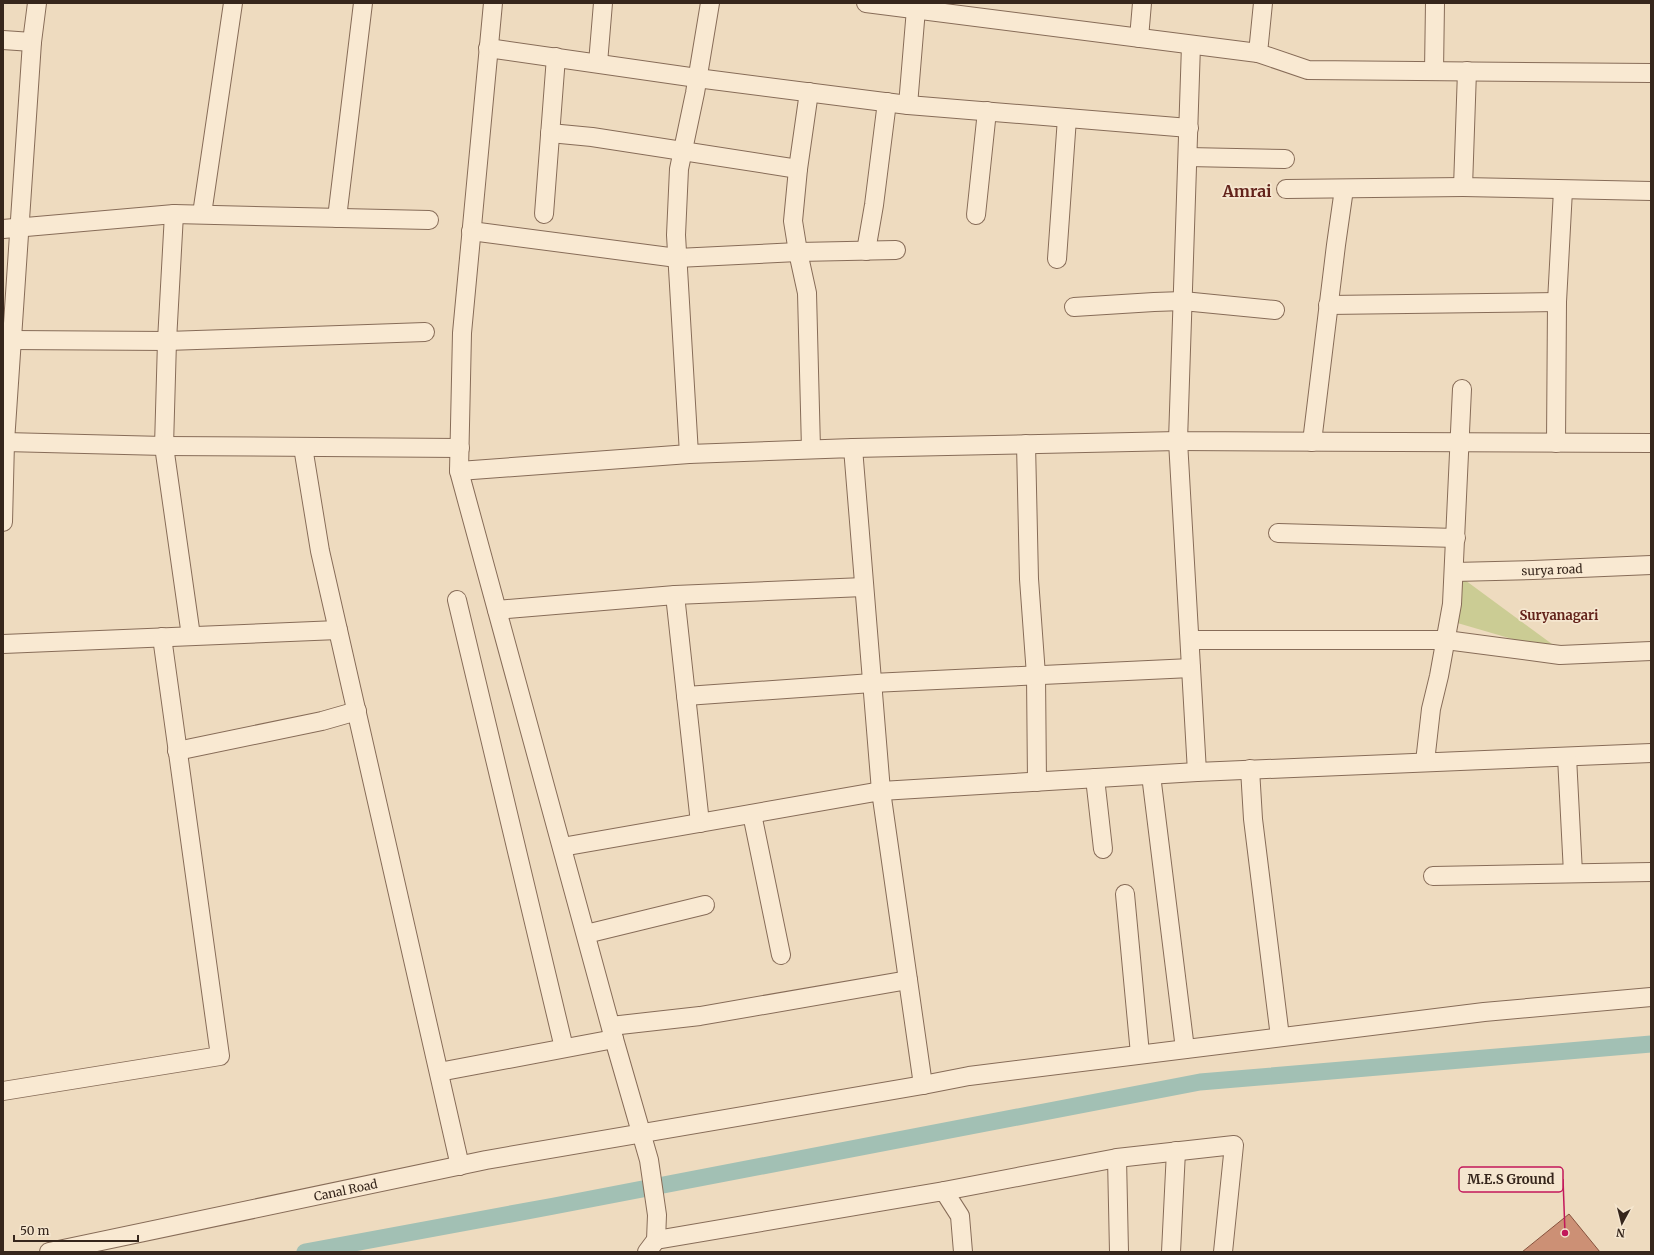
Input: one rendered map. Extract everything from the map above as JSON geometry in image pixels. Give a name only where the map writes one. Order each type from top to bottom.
[{"type":"street","points":[[3,522],[12,340],[11,228],[37,3]]},
{"type":"street","points":[[202,214],[232,3]]},
{"type":"street","points":[[337,218],[362,3]]},
{"type":"street","points":[[493,3],[462,333],[459,471],[649,1160],[657,1215],[651,1246],[1117,1158],[1234,1145],[1223,1252]]},
{"type":"street","points":[[598,63],[603,3]]},
{"type":"street","points":[[689,454],[676,235],[679,169],[698,78],[710,3]]},
{"type":"street","points":[[866,3],[924,8],[1258,53],[1308,70],[1651,73]]},
{"type":"street","points":[[1140,38],[1142,3]]},
{"type":"street","points":[[1258,53],[1263,3]]},
{"type":"street","points":[[1434,71],[1435,3]]},
{"type":"street","points":[[908,105],[924,8]]},
{"type":"street","points":[[3,40],[32,42]]},
{"type":"street","points":[[1191,45],[1178,441],[1197,772]]},
{"type":"street","points":[[488,48],[698,78],[908,105],[1189,128]]},
{"type":"street","points":[[544,214],[556,57]]},
{"type":"street","points":[[1463,187],[1467,71]]},
{"type":"street","points":[[809,92],[798,169],[793,221],[807,293],[810,449]]},
{"type":"street","points":[[866,251],[874,205],[887,102]]},
{"type":"street","points":[[976,215],[987,111]]},
{"type":"street","points":[[1057,259],[1067,118]]},
{"type":"street","points":[[550,133],[592,137],[798,169]]},
{"type":"street","points":[[1188,157],[1285,159]]},
{"type":"street","points":[[1286,189],[1463,187],[1651,191]]},
{"type":"street","points":[[1312,442],[1328,305],[1344,189]]},
{"type":"street","points":[[1556,443],[1557,302],[1563,190]]},
{"type":"street","points":[[11,228],[174,214],[429,220]]},
{"type":"street","points":[[174,214],[167,341],[164,446],[191,636]]},
{"type":"street","points":[[472,230],[677,258],[798,252],[896,250]]},
{"type":"street","points":[[1074,307],[1183,301],[1275,310]]},
{"type":"street","points":[[1328,305],[1557,302]]},
{"type":"street","points":[[12,340],[167,341],[425,332]]},
{"type":"street","points":[[1425,762],[1431,709],[1452,604],[1462,389]]},
{"type":"street","points":[[459,471],[689,454],[810,449],[1178,441],[1651,443]]},
{"type":"street","points":[[6,442],[164,446],[460,448]]},
{"type":"street","points":[[1026,444],[1029,579],[1036,675],[1036,782]]},
{"type":"street","points":[[303,447],[320,551],[460,1166]]},
{"type":"street","points":[[853,448],[881,791],[923,1085]]},
{"type":"street","points":[[1278,533],[1456,538]]},
{"type":"street","name":"surya road","points":[[1454,572],[1651,565]]},
{"type":"street","points":[[497,610],[674,595],[864,587]]},
{"type":"street","points":[[674,595],[700,823]]},
{"type":"street","points":[[457,600],[564,1048]]},
{"type":"street","points":[[3,644],[338,630]]},
{"type":"street","points":[[3,1091],[220,1056],[162,637]]},
{"type":"street","points":[[1190,640],[1446,640],[1560,655],[1651,651]]},
{"type":"street","points":[[686,696],[872,684],[1191,668]]},
{"type":"street","points":[[177,751],[322,721],[357,711]]},
{"type":"street","points":[[562,847],[881,791],[1197,772],[1651,753]]},
{"type":"street","points":[[1567,757],[1573,873]]},
{"type":"street","points":[[1250,770],[1253,819],[1280,1037]]},
{"type":"street","points":[[1151,775],[1185,1049]]},
{"type":"street","points":[[1095,778],[1103,849]]},
{"type":"street","points":[[752,814],[781,955]]},
{"type":"street","points":[[1433,876],[1651,872]]},
{"type":"street","points":[[1125,894],[1140,1054]]},
{"type":"street","points":[[586,934],[705,905]]},
{"type":"street","points":[[439,1072],[564,1048],[613,1032],[908,980]]},
{"type":"street","name":"Canal Road","points":[[49,1252],[460,1166],[969,1076],[1484,1012],[1651,997]]},
{"type":"street","points":[[1171,1252],[1176,1151]]},
{"type":"street","points":[[1117,1158],[1119,1252]]},
{"type":"street","points":[[944,1191],[960,1216],[963,1252]]},
{"type":"green space","points":[[1454,572],[1567,655],[1454,622]]},
{"type":"building","points":[[1569,1214],[1600,1252],[1522,1252]]},
{"type":"waterway","points":[[305,1252],[554,1206],[1200,1082],[1651,1044]]},
{"type":"place","name":"M.E.S Ground","points":[[1565,1233]]},
{"type":"district","name":"Amrai","points":[[1247,191]]},
{"type":"district","name":"Suryanagari","points":[[1559,615]]}]
